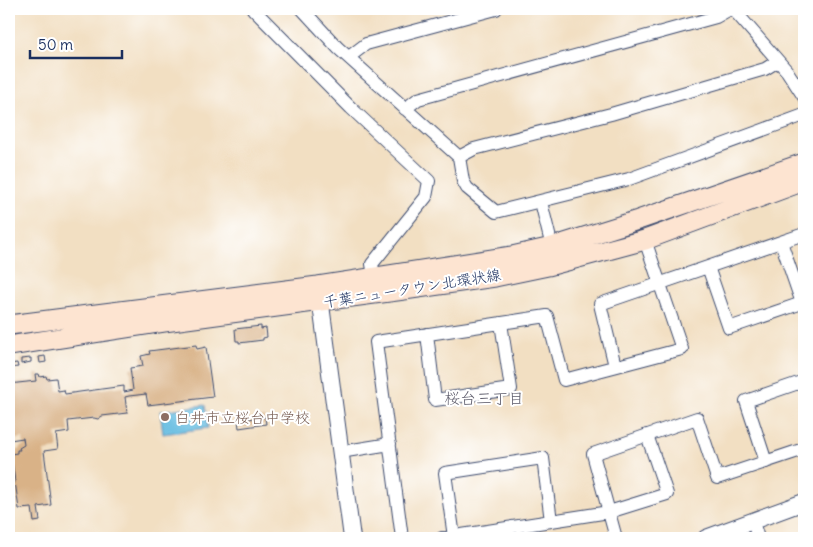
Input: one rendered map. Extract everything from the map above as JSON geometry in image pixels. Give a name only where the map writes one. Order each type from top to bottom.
[{"type":"main road","name":"千葉ニュータウン北環状線","points":[[9,346],[164,322],[319,294],[374,276],[512,256],[552,247],[678,207],[804,163]]},
{"type":"main road","name":"千葉ニュータウン北環状線","points":[[9,325],[494,276],[548,266],[645,240],[804,181]]},
{"type":"street","points":[[254,9],[351,108],[429,181],[426,197],[372,264],[374,276]]},
{"type":"street","points":[[302,9],[349,58],[458,157],[463,181],[468,188],[496,212],[629,179],[804,115]]},
{"type":"street","points":[[349,58],[366,44],[496,9]]},
{"type":"street","points":[[405,109],[418,99],[716,17],[731,9],[787,71],[804,98]]},
{"type":"street","points":[[458,157],[474,149],[611,114],[765,69],[778,61]]},
{"type":"street","points":[[541,202],[552,247]]},
{"type":"street","points":[[615,366],[600,304],[804,234]]},
{"type":"street","points":[[402,538],[376,342],[547,316],[564,380],[682,348],[645,240]]},
{"type":"street","points":[[708,267],[729,328],[794,306],[802,303],[781,242]]},
{"type":"street","points":[[319,294],[352,538]]},
{"type":"street","points":[[427,334],[435,400],[511,389],[501,323]]},
{"type":"street","points":[[766,462],[746,401],[804,381]]},
{"type":"street","points":[[616,538],[593,454],[697,418],[717,478],[804,449]]},
{"type":"street","points":[[552,521],[542,458],[445,473],[448,537],[552,521],[609,512],[667,494],[647,435]]},
{"type":"street","points":[[340,452],[390,444]]},
{"type":"street","points":[[706,538],[804,502]]},
{"type":"street","points":[[753,522],[758,538]]},
{"type":"water","points":[[205,405],[208,428],[163,434],[160,411]]},
{"type":"building","points":[[261,326],[261,329],[266,328],[267,337],[263,338],[263,340],[239,343],[239,341],[236,341],[235,329]]},
{"type":"building","points":[[196,345],[197,349],[206,347],[213,397],[148,405],[146,394],[129,396],[125,397],[127,413],[102,416],[98,419],[68,421],[69,432],[56,434],[58,449],[44,451],[51,505],[38,507],[40,521],[34,522],[32,508],[19,509],[11,454],[17,453],[17,450],[20,450],[19,448],[24,445],[23,438],[10,440],[9,384],[36,381],[35,374],[39,374],[40,377],[46,376],[47,379],[56,378],[58,391],[64,390],[65,394],[124,386],[124,392],[129,391],[133,390],[130,368],[143,366],[141,356],[150,354],[149,351]]},
{"type":"building","points":[[45,356],[46,362],[40,363],[39,357]]},
{"type":"building","points":[[31,358],[31,362],[21,364],[21,359]]},
{"type":"building","points":[[17,363],[18,367],[9,368],[9,364]]},
{"type":"building","points":[[265,417],[266,424],[239,428],[238,420]]},
{"type":"place","name":"白井市立桜台中学校","points":[[165,417]]},
{"type":"district","name":"桜台三丁目","points":[[484,398]]}]
